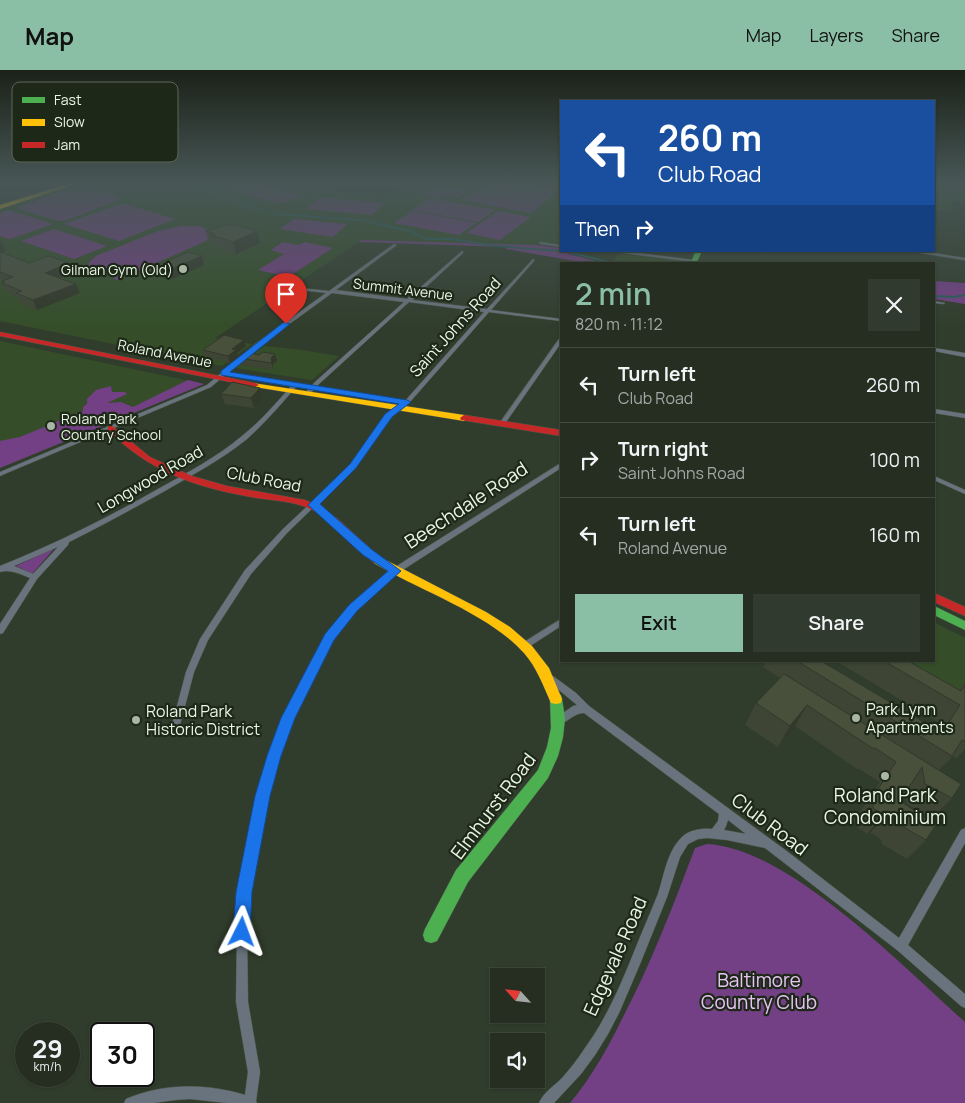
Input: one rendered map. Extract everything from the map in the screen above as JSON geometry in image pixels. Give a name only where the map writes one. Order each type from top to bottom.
[{"type":"main road","name":"Roland Avenue","points":[[0,327],[220,376]]},
{"type":"main road","name":"Roland Avenue","points":[[0,334],[220,376],[310,391],[504,421],[560,426]]},
{"type":"main road","name":"Roland Avenue","points":[[504,421],[560,434]]},
{"type":"main road","name":"Club Road","points":[[111,428],[137,453],[182,478],[313,505],[319,508],[367,552],[395,571],[464,607],[507,632],[524,646],[544,668],[550,678],[559,704],[559,721]]},
{"type":"main road","points":[[935,597],[965,612]]},
{"type":"main road","points":[[935,611],[965,626]]},
{"type":"main road","name":"Elmhurst Road","points":[[431,935],[465,871],[543,773],[555,744],[559,721]]},
{"type":"street","points":[[541,243],[560,246]]},
{"type":"street","points":[[0,474],[209,386],[330,292],[395,245]]},
{"type":"street","points":[[310,391],[462,252]]},
{"type":"street","points":[[620,252],[695,259]]},
{"type":"street","points":[[917,252],[965,259]]},
{"type":"street","name":"Saint Johns Road","points":[[176,725],[190,672],[212,626],[248,572],[285,532],[353,466],[388,415],[402,405],[533,260]]},
{"type":"street","name":"Summit Avenue","points":[[292,288],[560,320]]},
{"type":"street","points":[[935,302],[943,303]]},
{"type":"street","points":[[504,421],[560,341]]},
{"type":"street","points":[[935,350],[965,355]]},
{"type":"street","name":"Longwood Road","points":[[2,568],[69,539],[182,478],[244,438],[267,417],[292,388]]},
{"type":"street","points":[[935,411],[965,416]]},
{"type":"street","name":"Beechdale Road","points":[[250,1103],[254,1072],[242,1002],[244,892],[262,796],[288,718],[329,637],[353,608],[395,571],[560,466]]},
{"type":"street","points":[[935,478],[965,492]]},
{"type":"street","points":[[0,631],[34,577],[69,539]]},
{"type":"street","points":[[2,568],[15,569],[34,577]]},
{"type":"street","points":[[524,646],[560,623]]},
{"type":"street","name":"Club Road","points":[[550,678],[586,709],[901,946],[965,1002]]},
{"type":"street","points":[[559,721],[576,709],[586,709]]},
{"type":"street","points":[[715,833],[723,823],[724,812]]},
{"type":"street","name":"Edgevale Road","points":[[545,1103],[577,1070],[598,1039],[624,987],[682,844],[692,836],[715,833],[767,844]]},
{"type":"street","points":[[901,946],[965,833]]},
{"type":"street","points":[[130,1103],[162,1096],[189,1093],[229,1097],[250,1103]]},
{"type":"shaded area","points":[[0,231],[560,231],[560,244],[544,242],[536,245],[362,240],[215,338],[252,344],[222,366],[0,321]]},
{"type":"shaded area","points":[[619,254],[682,261],[681,262],[613,262]]},
{"type":"shaded area","name":"Roland Park Country School","points":[[0,341],[204,384],[0,468]]},
{"type":"shaded area","points":[[265,346],[339,356],[312,380],[235,368]]},
{"type":"shaded area","points":[[935,623],[965,638],[965,715],[906,662],[935,662]]},
{"type":"green space","points":[[0,231],[32,231],[10,239],[0,236]]},
{"type":"green space","points":[[48,231],[61,231],[107,246],[74,259],[21,241]]},
{"type":"green space","points":[[87,231],[144,231],[119,241]]},
{"type":"green space","points":[[157,231],[209,231],[210,237],[204,242],[117,280],[113,278],[123,274],[102,274],[88,268],[89,262],[96,256]]},
{"type":"green space","points":[[295,231],[339,231],[333,237]]},
{"type":"green space","points":[[438,231],[464,231],[459,235]]},
{"type":"green space","points":[[469,231],[512,231],[500,240],[466,233]]},
{"type":"green space","points":[[362,240],[536,245],[560,248],[560,252],[573,252],[568,254],[600,262],[581,262],[506,249],[507,247],[358,242]]},
{"type":"green space","points":[[283,242],[299,245],[304,242],[333,248],[288,277],[258,270],[284,254],[271,250]]},
{"type":"green space","points":[[935,281],[965,283],[965,304],[935,299]]},
{"type":"green space","points":[[188,380],[204,384],[0,468],[0,441],[20,437],[83,411],[83,407],[87,404],[87,399],[96,390],[111,386],[112,392],[125,392],[127,394],[107,403],[121,402],[133,407]]},
{"type":"green space","points":[[53,550],[32,574],[16,566]]},
{"type":"green space","name":"Baltimore Country Club","points":[[707,844],[739,851],[773,866],[809,888],[878,943],[965,1022],[965,1103],[570,1103],[599,1062],[633,998],[661,935],[695,848]]},
{"type":"building","points":[[207,231],[257,231],[233,242],[211,235],[215,234]]},
{"type":"building","points":[[0,252],[29,263],[49,256],[69,263],[45,273],[76,284],[33,300],[16,293],[22,291],[2,283],[5,282],[2,281],[13,277],[0,272]]},
{"type":"building","points":[[188,252],[202,256],[169,270],[156,266]]},
{"type":"building","points":[[224,335],[244,340],[232,349],[236,350],[228,356],[203,350]]},
{"type":"building","points":[[245,352],[259,355],[263,352],[275,354],[271,358],[272,363],[237,358]]},
{"type":"building","points":[[232,382],[260,388],[251,398],[221,394]]},
{"type":"building","points":[[799,662],[823,662],[942,733],[960,705],[886,662],[910,662],[961,691],[965,685],[965,742],[962,740],[952,756]]},
{"type":"building","points":[[784,674],[961,784],[952,798],[925,784],[922,767],[900,801],[936,825],[926,840],[900,825],[899,820],[891,815],[887,813],[884,815],[873,808],[873,804],[870,801],[896,762],[807,705],[790,726],[756,703]]},
{"type":"waterway","points":[[410,231],[427,239],[452,239],[496,246],[560,251]]},
{"type":"waterway","points":[[568,252],[608,262]]},
{"type":"waterway","points":[[935,296],[954,297],[965,295]]},
{"type":"traffic: fast","points":[[694,262],[699,252]]},
{"type":"traffic: fast","points":[[935,611],[965,626]]},
{"type":"traffic: fast","points":[[431,935],[462,876],[543,774],[557,737],[559,718],[556,699]]},
{"type":"traffic: slow","points":[[255,385],[464,418]]},
{"type":"traffic: slow","points":[[378,560],[482,615],[506,631],[528,649],[545,672],[556,699]]},
{"type":"traffic: jam","points":[[0,334],[255,385]]},
{"type":"traffic: jam","points":[[464,418],[560,433]]},
{"type":"traffic: jam","points":[[111,428],[147,458],[189,479],[246,493],[305,503],[334,521],[378,560]]},
{"type":"traffic: jam","points":[[935,597],[965,612]]},
{"type":"place","name":"Gilman Gym (Old)","points":[[183,269]]},
{"type":"place","name":"Roland Park Country School","points":[[51,426]]},
{"type":"place","name":"Park Lynn Apartments","points":[[856,718]]},
{"type":"place","name":"Roland Park Historic District","points":[[136,720]]},
{"type":"place","name":"Roland Park Condominium","points":[[885,776]]},
{"type":"route","points":[[242,932],[244,892],[262,796],[288,718],[329,637],[353,608],[395,571],[367,552],[319,508],[313,505],[353,466],[388,415],[407,402],[224,373],[286,324]]}]
